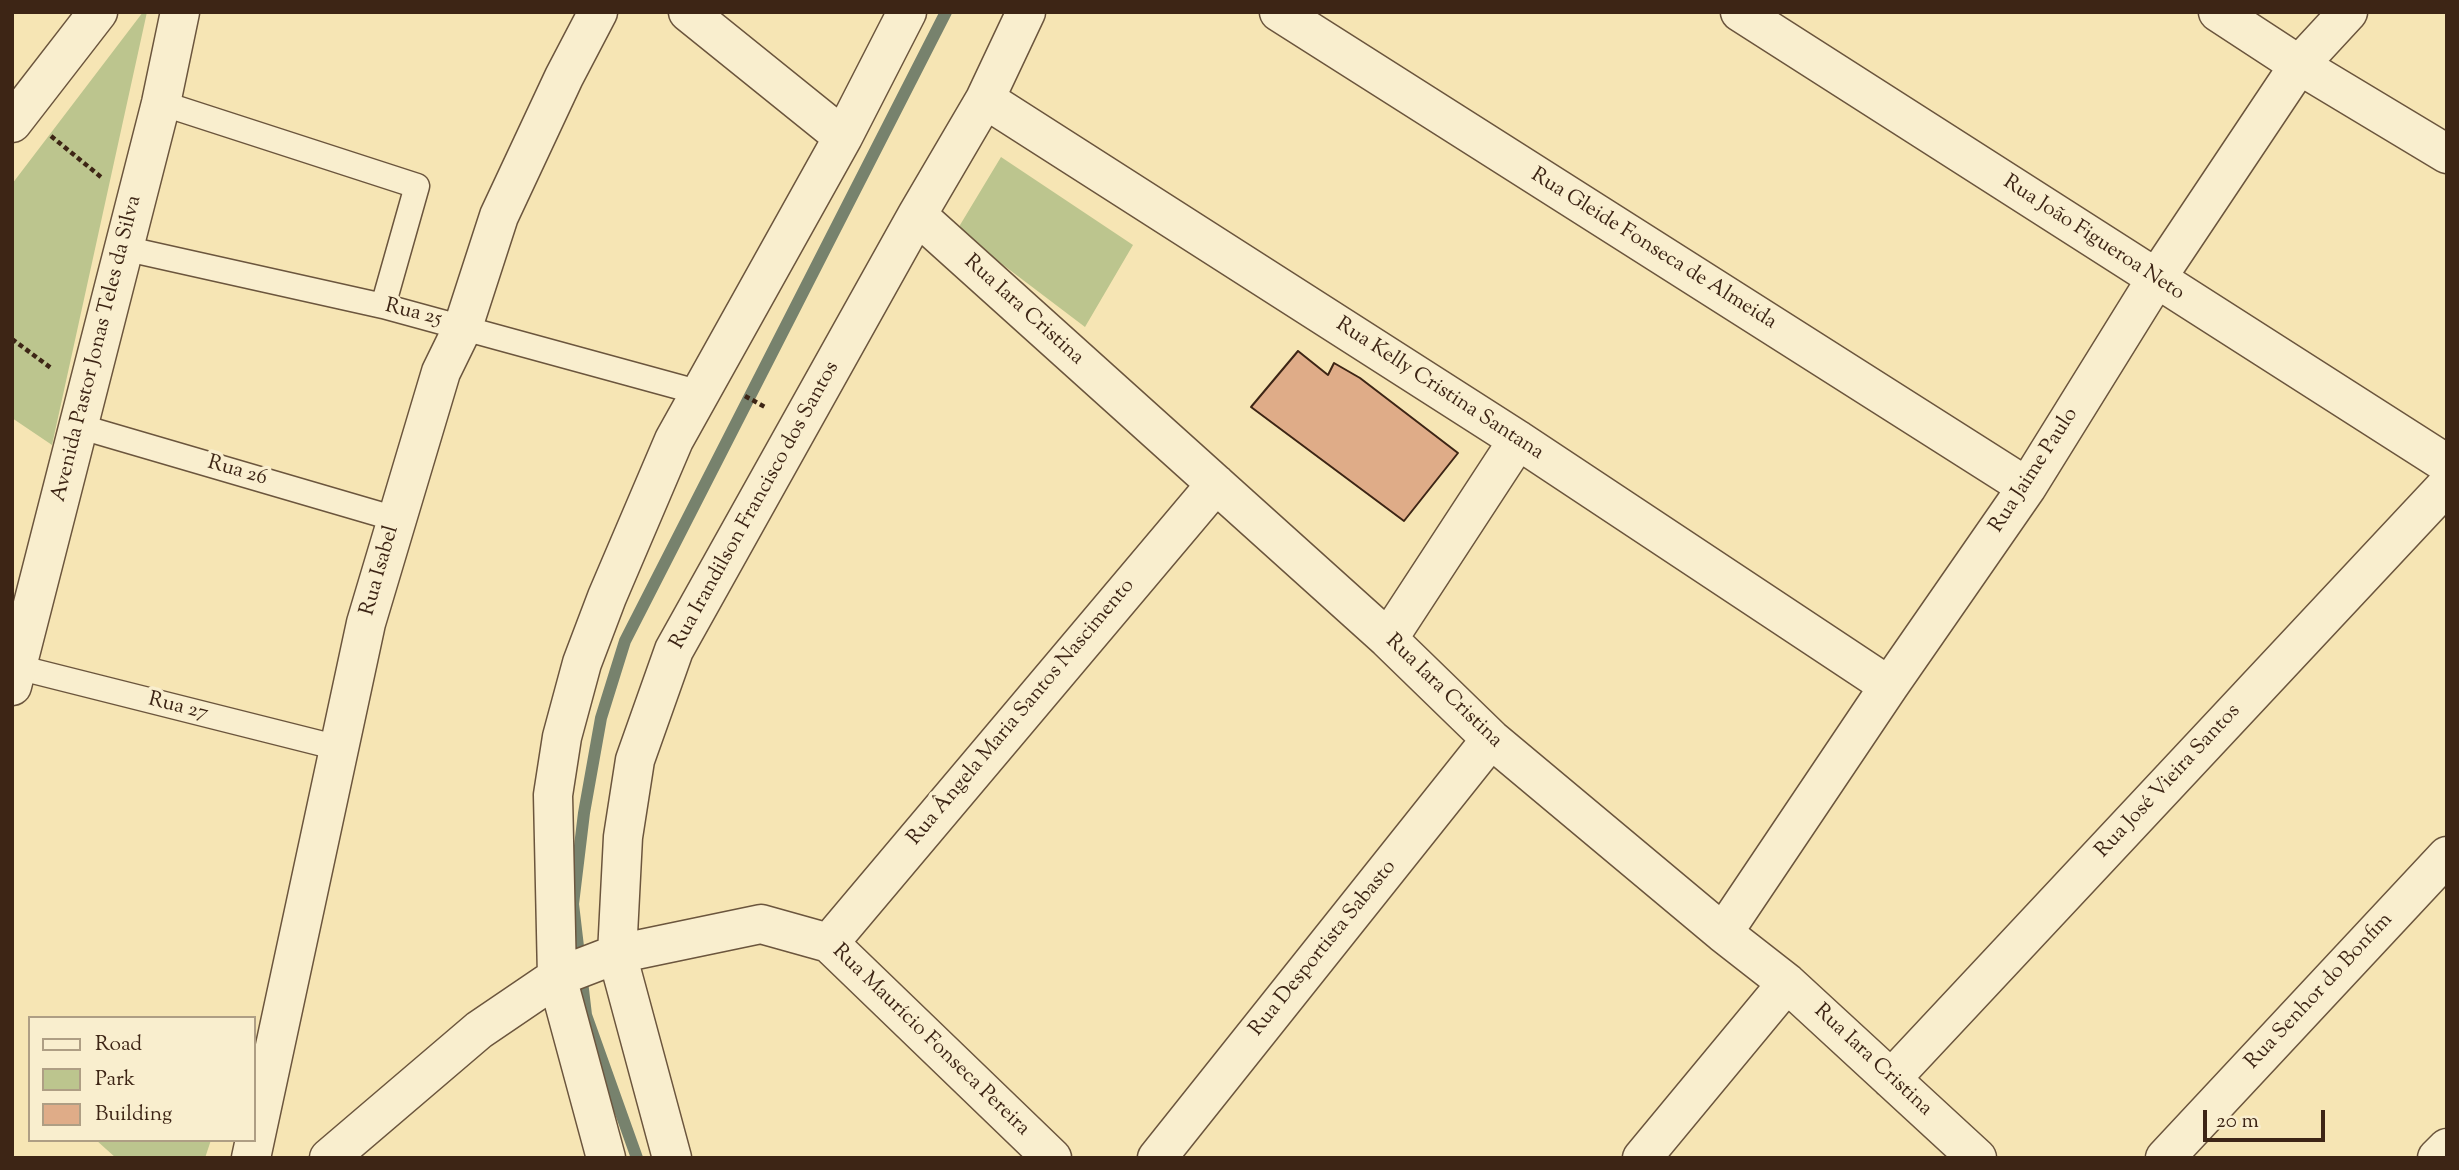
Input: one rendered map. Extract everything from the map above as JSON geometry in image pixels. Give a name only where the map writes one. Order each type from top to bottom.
[{"type":"street","points":[[17,117],[98,12]]},
{"type":"street","name":"Avenida Pastor Jonas Teles da Silva","points":[[15,676],[135,205],[180,12]]},
{"type":"street","name":"Rua Isabel","points":[[256,1134],[366,623],[396,519],[441,372],[463,327],[499,216],[564,77],[598,12]]},
{"type":"street","points":[[688,12],[843,137]]},
{"type":"street","points":[[606,1158],[556,977],[552,794],[562,737],[582,663],[674,440],[843,137],[907,12]]},
{"type":"street","name":"Rua Irandilson Francisco dos Santos","points":[[672,1158],[617,954],[622,837],[635,760],[674,650],[917,215],[985,99],[1026,12]]},
{"type":"street","name":"Rua Gleide Fonseca de Almeida","points":[[1279,12],[2027,487]]},
{"type":"street","name":"Rua João Figueroa Neto","points":[[1740,12],[2447,464]]},
{"type":"street","points":[[2218,12],[2299,65],[2447,154]]},
{"type":"street","name":"Rua Jaime Paulo","points":[[1723,933],[2027,487],[2157,279],[2299,65],[2348,12]]},
{"type":"street","name":"Rua Kelly Cristina Santana","points":[[985,99],[1518,440],[1889,686]]},
{"type":"street","name":"Rua Iara Cristina","points":[[917,215],[1388,639],[1491,739],[1723,933],[1787,983],[1977,1158]]},
{"type":"street","points":[[1388,639],[1518,440]]},
{"type":"street","name":"Rua Ângela Maria Santos Nascimento","points":[[829,943],[1216,484]]},
{"type":"street","name":"Rua José Vieira Santos","points":[[1891,1079],[2447,485]]},
{"type":"street","name":"Rua Desportista Sabasto","points":[[1157,1158],[1491,739]]},
{"type":"street","name":"Rua Senhor do Bonfim","points":[[2165,1158],[2447,856]]},
{"type":"street","name":"Rua Maurício Fonseca Pereira","points":[[330,1158],[479,1030],[556,977],[617,954],[761,924],[829,943],[1052,1158]]},
{"type":"street","points":[[1642,1158],[1787,983]]},
{"type":"street","points":[[2437,1158],[2447,1148]]},
{"type":"lane","points":[[160,103],[416,186],[383,306]]},
{"type":"lane","name":"Rua 25","points":[[123,248],[383,306],[701,393]]},
{"type":"lane","name":"Rua 26","points":[[78,426],[396,519]]},
{"type":"lane","name":"Rua 27","points":[[15,676],[339,748]]},
{"type":"path","points":[[17,117],[135,205]]},
{"type":"path","points":[[743,395],[766,408]]},
{"type":"green space","points":[[143,12],[147,12],[52,445],[12,418],[12,184]]},
{"type":"green space","points":[[1001,157],[1133,245],[1085,327],[957,230]]},
{"type":"green space","points":[[98,1142],[210,1142],[205,1158],[116,1158]]},
{"type":"building","points":[[1298,351],[1328,375],[1334,363],[1360,378],[1458,453],[1404,521],[1251,407]]},
{"type":"waterway","points":[[637,1158],[586,1015],[573,904],[584,813],[601,718],[625,641],[946,12]]}]
